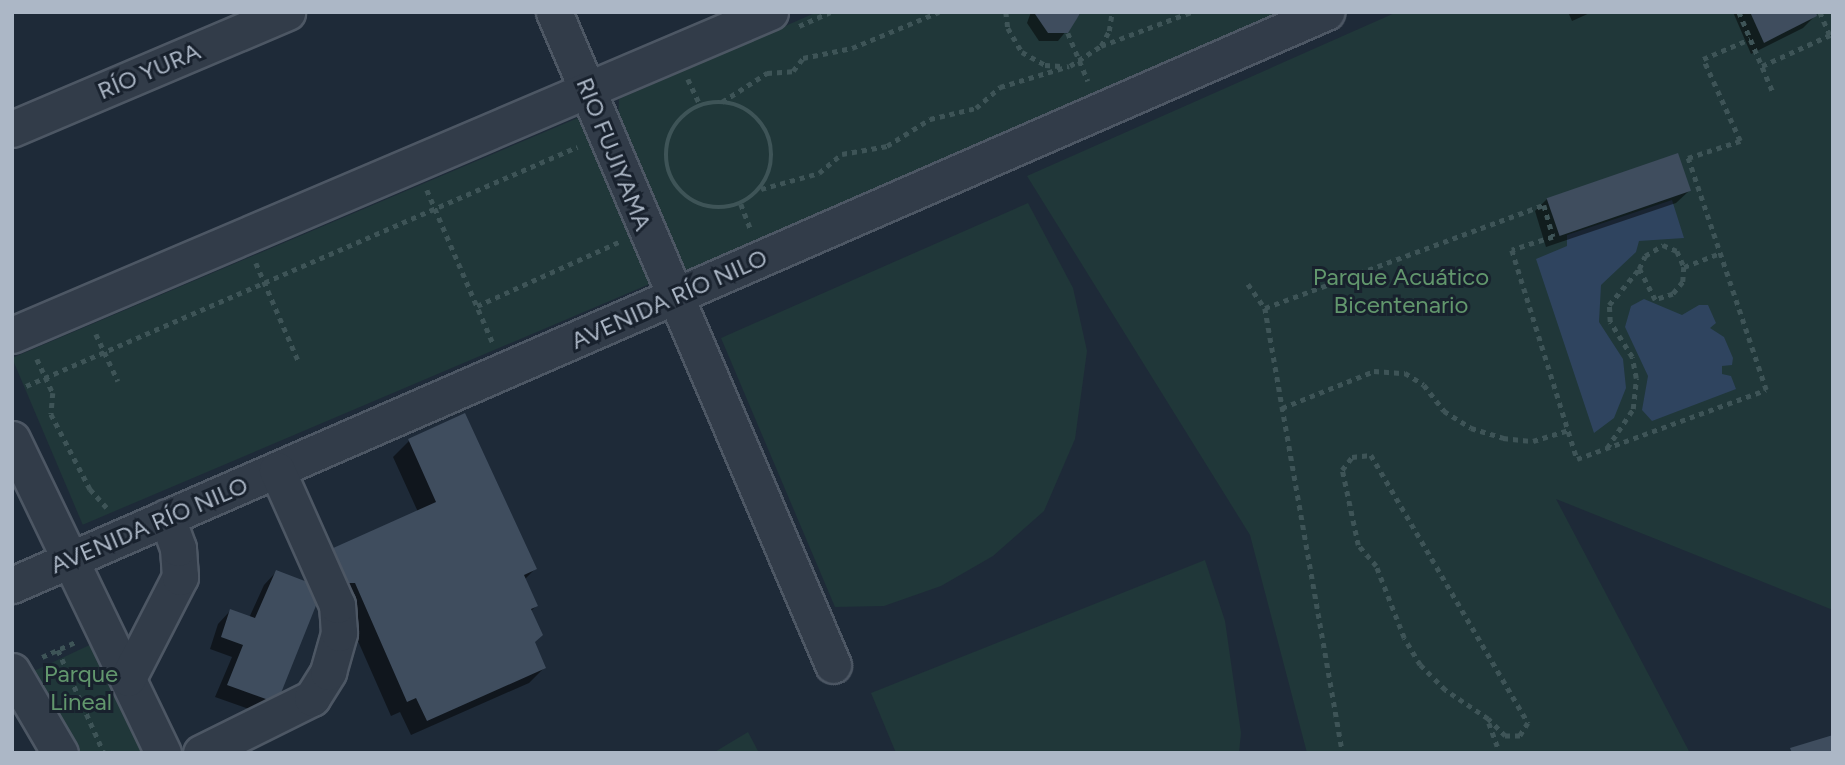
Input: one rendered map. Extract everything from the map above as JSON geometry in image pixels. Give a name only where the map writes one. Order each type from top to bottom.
[{"type":"street","name":"RÍO YURA","points":[[12,129],[286,12]]},
{"type":"street","name":"RIO FUJIYAMA","points":[[554,12],[673,297],[832,665]]},
{"type":"street","points":[[22,342],[770,12]]},
{"type":"street","name":"AVENIDA RÍO NILO","points":[[12,585],[1326,12]]},
{"type":"street","points":[[12,439],[72,557],[163,753]]},
{"type":"street","points":[[201,753],[312,698],[328,672],[339,634],[337,605],[277,470]]},
{"type":"street","points":[[128,678],[180,577],[178,548],[167,517]]},
{"type":"street","points":[[24,666],[60,753]]},
{"type":"path","points":[[939,12],[852,48],[803,58],[793,71],[767,73],[722,102],[700,105],[685,114],[669,138],[668,171],[674,184],[695,203],[716,209],[744,203],[761,189],[819,173],[842,154],[887,146],[930,119],[976,108],[1000,87],[1081,62],[1101,46],[1191,12]]},
{"type":"path","points":[[1006,12],[1008,28],[1022,52],[1045,65],[1069,66]]},
{"type":"path","points":[[1101,46],[1109,31],[1112,12]]},
{"type":"path","points":[[1738,12],[1773,92]]},
{"type":"path","points":[[1762,66],[1831,36],[1820,12]]},
{"type":"path","points":[[1068,33],[1090,86]]},
{"type":"path","points":[[1265,308],[1544,205],[1553,237],[1512,250],[1577,459],[1766,390],[1688,159],[1740,141],[1703,59],[1750,39]]},
{"type":"path","points":[[686,75],[700,105]]},
{"type":"path","points":[[722,102],[752,114],[768,134],[772,161],[761,189]]},
{"type":"path","points":[[574,134],[585,157]]},
{"type":"path","points":[[26,387],[590,141]]},
{"type":"path","points":[[424,183],[493,343]]},
{"type":"path","points":[[617,228],[626,249]]},
{"type":"path","points":[[477,306],[622,240]]},
{"type":"path","points":[[1606,448],[1633,409],[1636,378],[1632,357],[1610,322],[1609,305],[1639,269],[1645,256],[1663,245],[1677,251],[1684,267],[1683,282],[1673,294],[1655,300],[1639,269]]},
{"type":"path","points":[[1684,267],[1720,253]]},
{"type":"path","points":[[253,256],[298,360]]},
{"type":"path","points":[[1248,284],[1265,308],[1343,753]]},
{"type":"path","points":[[91,324],[118,381]]},
{"type":"path","points":[[481,348],[506,337]]},
{"type":"path","points":[[22,342],[53,393],[51,414],[90,489],[107,508],[120,503]]},
{"type":"path","points":[[1282,408],[1374,370],[1405,373],[1424,385],[1444,411],[1471,428],[1503,438],[1533,440],[1568,430]]},
{"type":"path","points":[[1488,719],[1504,736],[1520,736],[1528,723],[1371,455],[1352,457],[1342,470],[1359,545],[1376,566],[1404,638],[1420,665],[1445,690],[1488,719],[1500,753]]},
{"type":"path","points":[[24,666],[105,629]]},
{"type":"path","points":[[58,650],[104,753]]},
{"type":"green space","points":[[817,12],[1308,12],[708,275],[684,269],[618,118],[619,99]]},
{"type":"green space","name":"Parque Acuático Bicentenario","points":[[1397,12],[1833,12],[1833,610],[1556,499],[1690,753],[1307,753],[1250,535],[1027,176]]},
{"type":"green space","points":[[580,117],[651,284],[83,525],[12,358]]},
{"type":"green space","points":[[1028,203],[1073,288],[1087,351],[1075,439],[1044,511],[993,556],[941,586],[884,606],[835,607],[721,338]]},
{"type":"green space","points":[[1205,560],[1225,621],[1241,733],[1239,753],[896,753],[871,693]]},
{"type":"green space","name":"Parque Lineal","points":[[96,642],[147,753],[79,753],[34,671]]},
{"type":"green space","points":[[748,732],[759,753],[713,753]]},
{"type":"water","points":[[1672,200],[1684,238],[1639,241],[1636,252],[1601,285],[1599,322],[1623,359],[1626,388],[1614,418],[1594,433],[1536,259],[1567,246],[1567,235]]},
{"type":"water","points":[[1644,299],[1682,315],[1699,305],[1708,305],[1716,323],[1710,328],[1724,337],[1733,358],[1732,365],[1722,366],[1722,374],[1731,376],[1736,389],[1652,421],[1642,410],[1648,376],[1625,327],[1631,306]]},
{"type":"building","points":[[1081,12],[1068,33],[1048,33],[1035,14]]},
{"type":"building","points":[[1750,12],[1816,12],[1817,16],[1764,43]]},
{"type":"building","points":[[1678,153],[1691,191],[1560,236],[1547,198]]},
{"type":"building","points":[[465,413],[537,569],[524,575],[538,606],[531,609],[543,635],[535,642],[546,668],[427,721],[416,698],[407,702],[355,583],[346,583],[331,549],[436,502],[408,439]]},
{"type":"building","points":[[276,570],[323,588],[277,703],[227,685],[243,645],[221,637],[230,609],[255,618]]},
{"type":"building","points":[[1833,735],[1833,753],[1792,753],[1790,748]]}]
